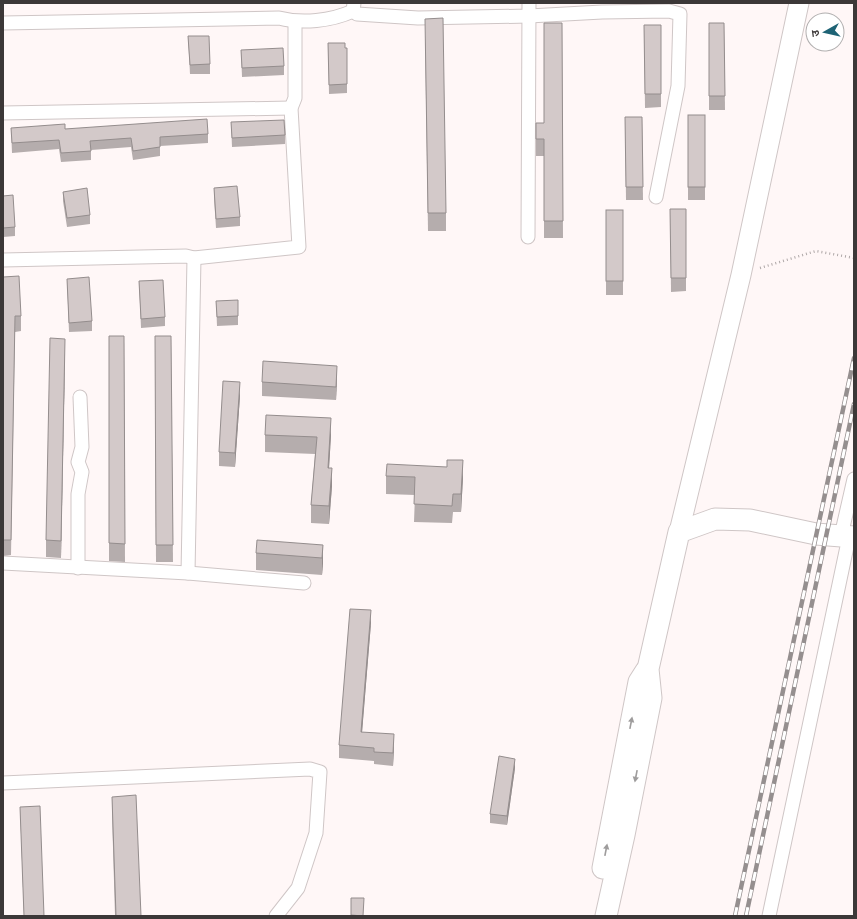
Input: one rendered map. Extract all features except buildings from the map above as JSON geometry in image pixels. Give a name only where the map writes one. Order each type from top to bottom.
[{"type":"main road","points":[[606,916],[624,835],[651,698],[648,669],[679,532],[715,519],[750,520],[816,534],[848,537]]},
{"type":"main road","points":[[592,916],[638,682],[648,669]]},
{"type":"street","points":[[528,236],[529,3]]},
{"type":"street","points":[[679,532],[741,275],[799,3]]},
{"type":"street","points":[[3,22],[279,18],[295,22],[341,17],[353,7],[357,14],[418,18],[529,16],[602,8],[669,11],[680,14],[678,86],[656,197]]},
{"type":"street","points":[[3,260],[186,256],[194,258],[299,247],[292,108],[295,98],[295,22]]},
{"type":"street","points":[[3,113],[292,108]]},
{"type":"street","points":[[188,573],[194,258]]},
{"type":"street","points":[[78,568],[78,494],[82,472],[78,462],[82,447],[80,397]]},
{"type":"street","points":[[769,916],[848,537],[854,479]]},
{"type":"street","points":[[3,563],[188,573],[304,583]]},
{"type":"street","points":[[3,783],[310,769],[320,772],[316,833],[298,888],[276,916]]},
{"type":"path","points":[[741,275],[770,264],[816,251],[854,258]]},
{"type":"railway","points":[[735,916],[854,358]]},
{"type":"railway","points":[[746,916],[854,404]]}]
